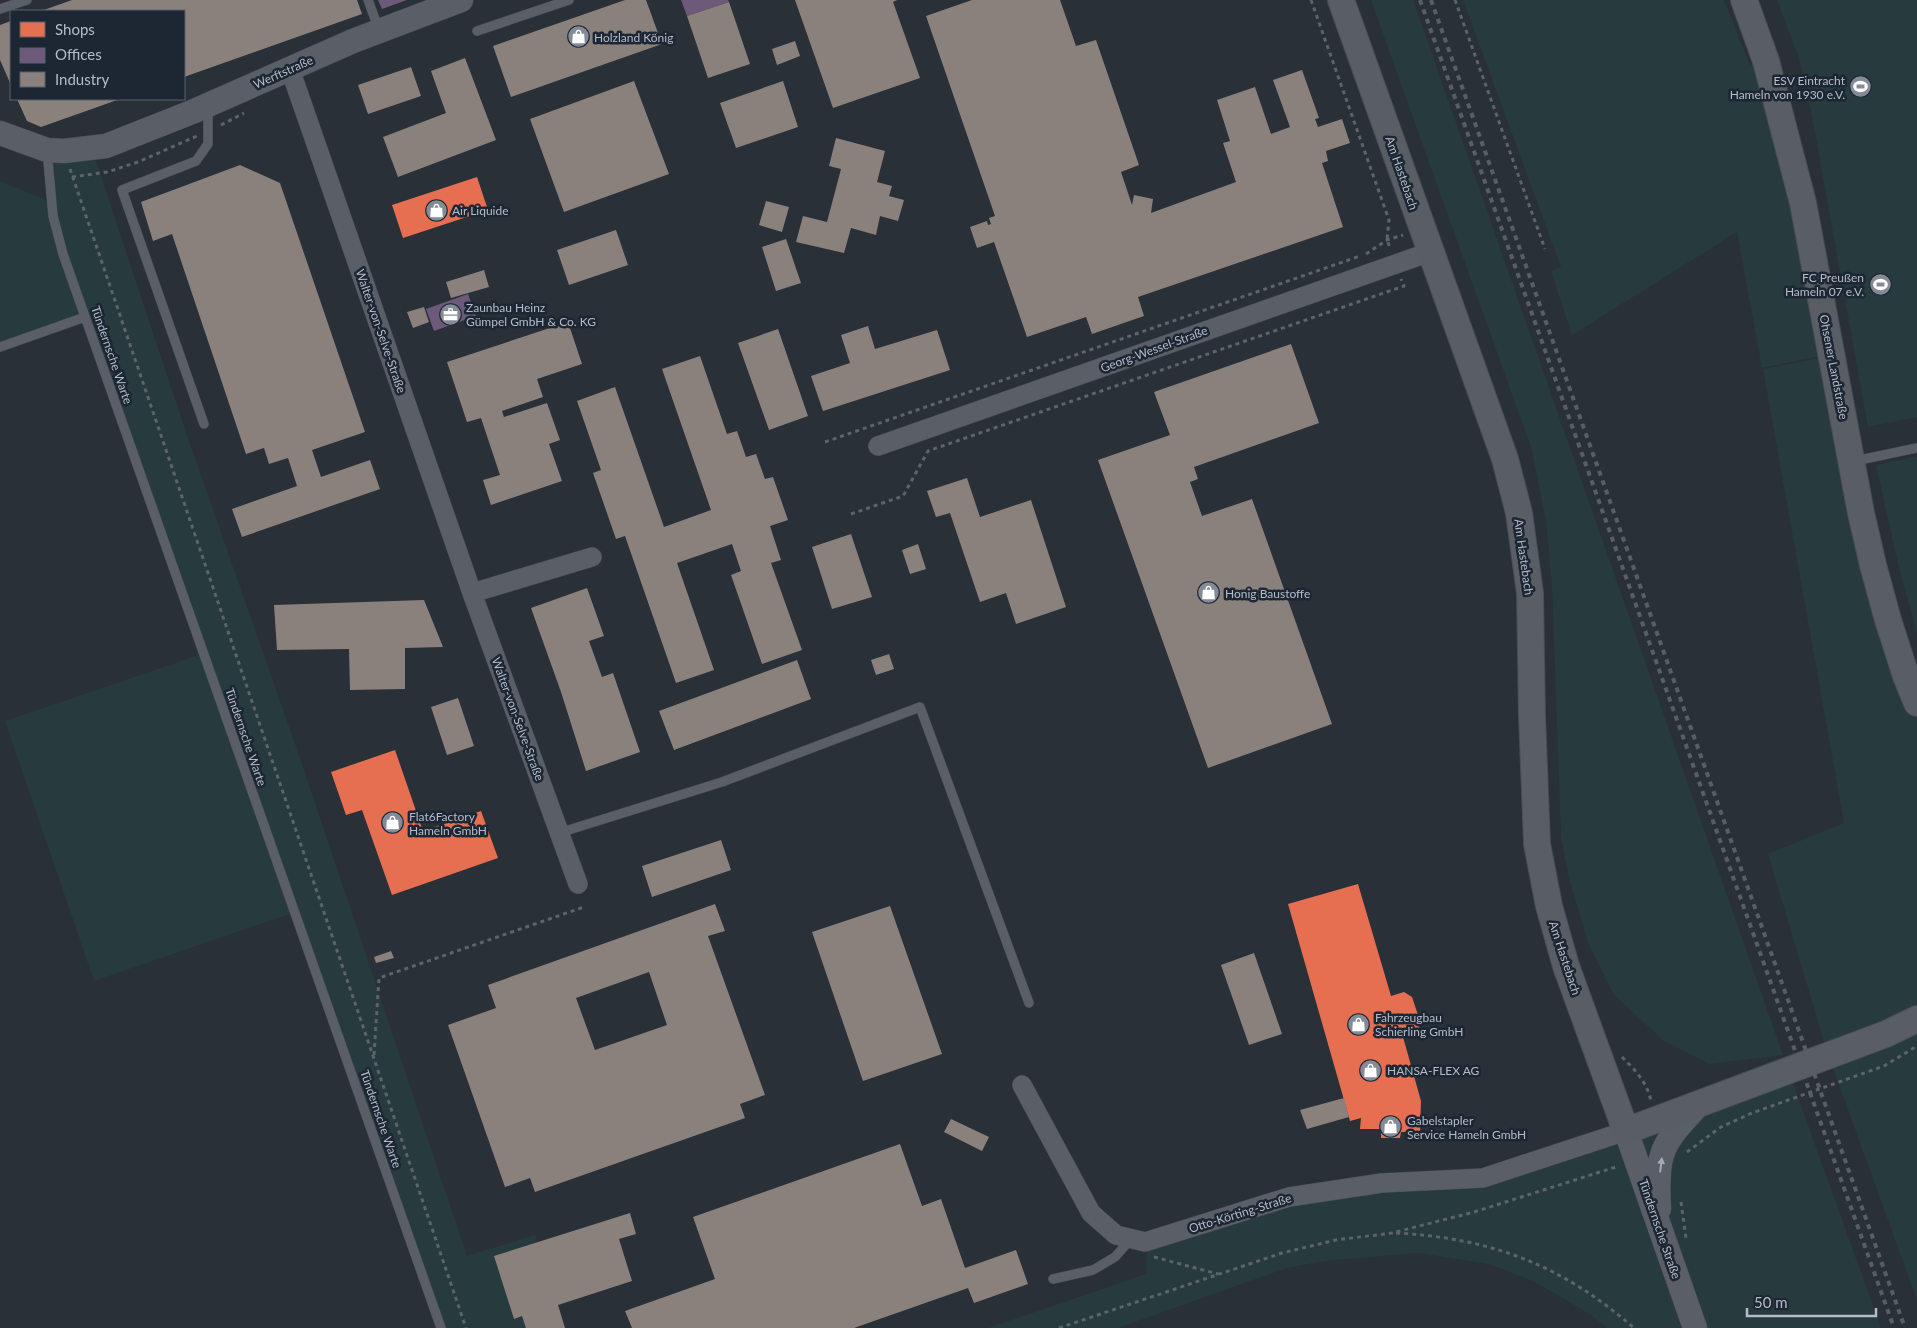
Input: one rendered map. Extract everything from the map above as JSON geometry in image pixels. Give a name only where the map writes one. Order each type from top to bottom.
[{"type":"main road","name":"Am Hastebach","points":[[1341,0],[1506,459],[1513,486],[1530,593],[1537,844],[1549,906],[1566,966],[1626,1131]]},
{"type":"main road","name":"Ohsener Landstraße","points":[[1744,0],[1766,61],[1803,204],[1861,513],[1873,565],[1888,620],[1917,703]]},
{"type":"main road","points":[[1626,1131],[1886,1034],[1917,1019]]},
{"type":"street","name":"Werftstraße","points":[[56,151],[106,146],[208,105],[380,31],[461,0]]},
{"type":"street","name":"Walter-von-Selve-Straße","points":[[290,69],[472,593],[578,884]]},
{"type":"street","points":[[0,133],[56,151]]},
{"type":"street","name":"Georg-Wessel-Straße","points":[[878,446],[1430,252]]},
{"type":"street","points":[[472,593],[592,557]]},
{"type":"street","name":"Otto-Körting-Straße","points":[[1022,1085],[1091,1212],[1116,1235],[1145,1242],[1289,1197],[1382,1183],[1483,1178],[1626,1131]]},
{"type":"street","points":[[1661,1231],[1658,1188],[1662,1154],[1675,1132],[1699,1104]]},
{"type":"street","name":"Tündernsche Straße","points":[[1626,1131],[1695,1328]]},
{"type":"lane","points":[[0,9],[27,0]]},
{"type":"lane","points":[[368,0],[380,31]]},
{"type":"lane","points":[[477,31],[569,0]]},
{"type":"lane","points":[[204,424],[122,190],[196,161],[208,144],[208,105]]},
{"type":"lane","name":"Tündernsche Warte","points":[[56,151],[53,216],[63,254],[441,1328]]},
{"type":"lane","points":[[0,347],[85,317]]},
{"type":"lane","points":[[1852,462],[1917,448]]},
{"type":"lane","points":[[559,833],[722,782],[920,707],[1030,1003]]},
{"type":"lane","points":[[1054,1279],[1093,1270],[1115,1257],[1131,1238]]},
{"type":"path","points":[[851,514],[903,496],[928,451],[1404,286],[1386,240],[1389,220],[1311,0]]},
{"type":"path","points":[[1455,0],[1545,249]]},
{"type":"path","name":"Tündernsche Warte","points":[[56,151],[374,1058],[466,1328]]},
{"type":"path","points":[[826,442],[1370,252],[1386,240]]},
{"type":"path","points":[[374,1058],[379,978],[584,907]]},
{"type":"path","points":[[1683,1155],[1702,1140],[1752,1113],[1884,1066],[1917,1046]]},
{"type":"path","points":[[1620,1051],[1622,1057],[1636,1070],[1649,1089],[1655,1119]]},
{"type":"path","points":[[1059,1328],[1282,1253],[1327,1242],[1392,1233],[1474,1212],[1636,1161]]},
{"type":"path","points":[[1680,1201],[1687,1242]]},
{"type":"path","points":[[1392,1233],[1436,1236],[1470,1242],[1547,1268],[1610,1307],[1634,1328]]},
{"type":"path","points":[[1150,1250],[1154,1258],[1219,1274]]},
{"type":"green space","points":[[1371,0],[1413,0],[1783,1055],[1709,1064],[1664,1041],[1613,994],[1589,945],[1570,882],[1561,837],[1552,585],[1546,521],[1532,450]]},
{"type":"green space","points":[[1463,0],[1724,0],[1750,65],[1766,61],[1832,354],[1762,368],[1737,232],[1572,335],[1551,271],[1561,267]]},
{"type":"green space","points":[[1777,0],[1917,0],[1917,417],[1868,427],[1812,116],[1799,58]]},
{"type":"green space","points":[[92,149],[189,441],[302,764],[467,1256],[535,1235],[565,1328],[443,1328],[86,317],[55,216],[49,152]]},
{"type":"green space","points":[[0,181],[52,203],[85,317],[0,347]]},
{"type":"green space","points":[[1831,356],[1917,706],[1917,1017],[1828,1055],[1768,854],[1844,823],[1763,369]]},
{"type":"green space","points":[[1917,456],[1917,634],[1898,564],[1876,465]]},
{"type":"green space","points":[[202,654],[290,914],[94,981],[5,721]]},
{"type":"green space","points":[[1917,1020],[1917,1300],[1829,1057]]},
{"type":"green space","points":[[1789,1072],[1881,1328],[1694,1328],[1628,1132]]},
{"type":"green space","points":[[1625,1133],[1693,1328],[1607,1328],[1591,1315],[1535,1282],[1489,1264],[1418,1253],[1325,1261],[1287,1268],[1118,1328],[988,1328],[1146,1274],[1147,1243],[1289,1198],[1483,1179]]},
{"type":"building: Shops","points":[[477,177],[488,210],[403,238],[392,205]]},
{"type":"building: Shops","points":[[395,750],[423,831],[481,811],[498,858],[392,895],[362,810],[346,815],[331,772]]},
{"type":"building: Shops","points":[[1358,884],[1391,996],[1404,992],[1412,997],[1421,1024],[1416,1032],[1403,1037],[1421,1101],[1420,1132],[1401,1132],[1400,1138],[1381,1138],[1381,1129],[1360,1129],[1361,1118],[1350,1121],[1288,904]]},
{"type":"building: Offices","points":[[378,0],[407,0],[382,9]]},
{"type":"building: Offices","points":[[681,0],[728,0],[729,2],[687,16]]},
{"type":"building: Offices","points":[[468,294],[476,316],[434,331],[426,309]]},
{"type":"building: Industry","points":[[72,0],[357,0],[362,14],[185,77],[185,10],[44,10]]},
{"type":"building: Industry","points":[[625,0],[646,0],[662,44],[511,97],[493,46]]},
{"type":"building: Industry","points":[[795,0],[897,0],[893,2],[920,78],[833,108]]},
{"type":"building: Industry","points":[[972,0],[1060,0],[1076,46],[1096,40],[1139,165],[1121,172],[1132,205],[1134,195],[1153,199],[1151,213],[1236,182],[1223,143],[1230,141],[1217,100],[1255,87],[1271,134],[1290,127],[1273,80],[1302,70],[1319,118],[1315,119],[1318,127],[1342,119],[1350,143],[1326,151],[1328,161],[1322,163],[1343,227],[1138,297],[1144,316],[1092,334],[1086,317],[1027,337],[994,242],[977,248],[970,227],[987,221],[988,225],[991,224],[989,218],[995,216],[926,16]]},
{"type":"building: Industry","points":[[729,2],[750,64],[708,78],[687,16]]},
{"type":"building: Industry","points":[[10,21],[10,83],[0,60],[0,25]]},
{"type":"building: Industry","points":[[795,41],[800,56],[777,65],[772,49]]},
{"type":"building: Industry","points":[[465,58],[496,140],[398,177],[383,137],[446,113],[431,71]]},
{"type":"building: Industry","points":[[411,67],[421,96],[368,114],[358,85]]},
{"type":"building: Industry","points":[[634,81],[669,174],[564,212],[530,119]]},
{"type":"building: Industry","points":[[783,81],[798,127],[736,148],[720,103]]},
{"type":"building: Industry","points":[[17,100],[117,100],[41,127],[27,121]]},
{"type":"building: Industry","points":[[836,138],[885,151],[877,182],[892,186],[889,196],[904,200],[898,221],[880,216],[876,235],[851,228],[844,253],[796,242],[803,216],[827,222],[841,169],[829,166]]},
{"type":"building: Industry","points":[[240,165],[280,183],[365,432],[312,450],[321,477],[370,460],[380,489],[242,537],[232,509],[297,486],[288,458],[269,464],[264,448],[246,454],[172,234],[153,241],[141,202]]},
{"type":"building: Industry","points":[[766,201],[789,207],[782,232],[759,225]]},
{"type":"building: Industry","points":[[616,230],[628,265],[569,285],[557,250]]},
{"type":"building: Industry","points":[[786,239],[801,283],[776,291],[762,247]]},
{"type":"building: Industry","points":[[484,270],[489,287],[451,298],[446,282]]},
{"type":"building: Industry","points":[[424,307],[429,322],[413,328],[407,312]]},
{"type":"building: Industry","points":[[568,322],[582,364],[537,379],[543,397],[502,411],[504,417],[547,403],[560,440],[549,444],[562,481],[491,505],[483,480],[500,475],[481,418],[467,422],[447,362]]},
{"type":"building: Industry","points":[[868,326],[875,349],[937,330],[950,370],[823,411],[811,376],[850,363],[841,335]]},
{"type":"building: Industry","points":[[778,329],[808,416],[769,430],[738,343]]},
{"type":"building: Industry","points":[[1291,344],[1319,423],[1194,467],[1198,479],[1190,482],[1202,516],[1252,499],[1332,724],[1208,768],[1098,460],[1170,435],[1154,392]]},
{"type":"building: Industry","points":[[700,356],[727,434],[737,431],[746,457],[756,454],[765,479],[773,477],[788,520],[770,526],[781,560],[771,563],[802,650],[762,664],[731,575],[741,571],[732,544],[677,563],[714,670],[676,683],[625,536],[616,539],[593,473],[601,470],[577,401],[615,387],[664,527],[711,510],[662,369]]},
{"type":"building: Industry","points":[[967,478],[980,517],[1031,500],[1066,607],[1016,624],[1006,593],[980,602],[950,513],[936,517],[927,491]]},
{"type":"building: Industry","points":[[851,534],[872,597],[832,609],[812,547]]},
{"type":"building: Industry","points":[[918,544],[926,569],[910,574],[902,550]]},
{"type":"building: Industry","points":[[587,588],[604,636],[589,641],[602,677],[613,673],[640,752],[586,771],[561,692],[531,608]]},
{"type":"building: Industry","points":[[424,600],[443,647],[405,648],[405,689],[350,690],[349,649],[277,650],[274,605]]},
{"type":"building: Industry","points":[[889,654],[894,669],[876,675],[871,660]]},
{"type":"building: Industry","points":[[797,660],[811,699],[674,750],[659,711]]},
{"type":"building: Industry","points":[[458,698],[474,746],[447,755],[431,707]]},
{"type":"building: Industry","points":[[721,840],[731,870],[652,897],[642,866]]},
{"type":"building: Industry","points":[[715,904],[725,931],[708,936],[765,1095],[740,1104],[745,1118],[535,1192],[530,1178],[505,1187],[448,1025],[496,1008],[488,985]],"holes":[[[649,972],[667,1025],[595,1050],[576,998]]]},
{"type":"building: Industry","points":[[890,906],[942,1054],[863,1081],[812,932]]},
{"type":"building: Industry","points":[[391,951],[394,958],[376,963],[374,957]]},
{"type":"building: Industry","points":[[1254,953],[1282,1034],[1249,1045],[1221,965]]},
{"type":"building: Industry","points":[[1344,1098],[1349,1117],[1307,1129],[1300,1110]]},
{"type":"building: Industry","points":[[951,1119],[989,1137],[982,1151],[944,1132]]},
{"type":"building: Industry","points":[[900,1144],[922,1206],[941,1199],[965,1268],[1016,1250],[1028,1284],[974,1303],[968,1288],[854,1328],[632,1328],[625,1311],[715,1279],[693,1217]]},
{"type":"building: Industry","points":[[630,1213],[636,1234],[619,1239],[632,1281],[558,1305],[565,1328],[526,1328],[522,1316],[514,1319],[494,1256]]},
{"type":"railway","points":[[1420,0],[1894,1328]]},
{"type":"railway","points":[[1431,0],[1905,1328]]},
{"type":"place","name":"Holzland König","points":[[578,37]]},
{"type":"place","name":"ESV Eintracht Hameln von 1930 e.V.","points":[[1861,87]]},
{"type":"place","name":"Air Liquide","points":[[436,210]]},
{"type":"place","name":"FC Preußen Hameln 07 e.V.","points":[[1880,284]]},
{"type":"place","name":"Zaunbau Heinz Gümpel GmbH & Co. KG","points":[[450,314]]},
{"type":"place","name":"Honig Baustoffe","points":[[1209,593]]},
{"type":"place","name":"Flat6Factory Hameln GmbH","points":[[393,823]]},
{"type":"place","name":"Fahrzeugbau Schierling GmbH","points":[[1359,1024]]},
{"type":"place","name":"HANSA-FLEX AG","points":[[1371,1070]]},
{"type":"place","name":"Gabelstapler Service Hameln GmbH","points":[[1391,1127]]}]
